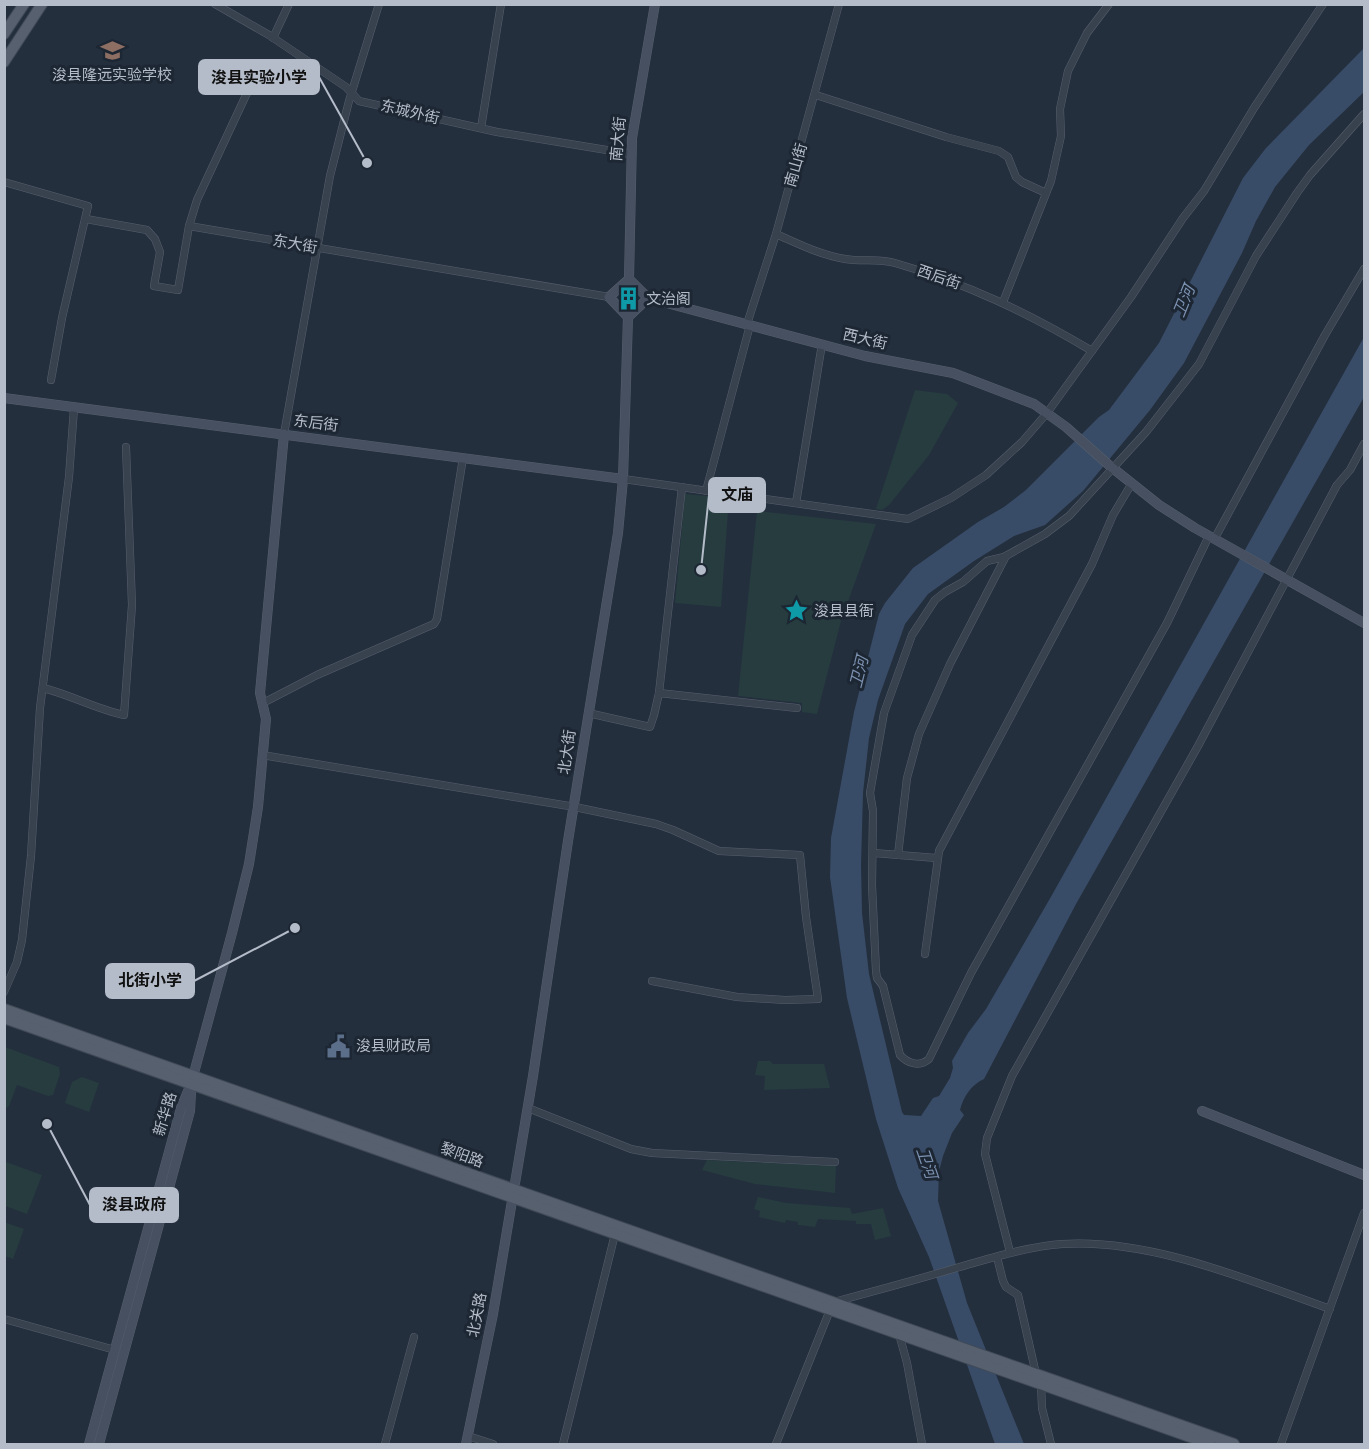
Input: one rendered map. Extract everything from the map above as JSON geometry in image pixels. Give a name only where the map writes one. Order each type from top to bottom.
[{"type":"main road","points":[[4,34],[24,4]]},
{"type":"main road","points":[[4,62],[42,4]]},
{"type":"main road","name":"黎阳路","points":[[4,1009],[192,1080]]},
{"type":"main road","name":"黎阳路","points":[[4,1017],[192,1080],[1035,1378]]},
{"type":"main road","name":"黎阳路","points":[[513,1193],[615,1234],[831,1306]]},
{"type":"main road","points":[[1035,1378],[1210,1444]]},
{"type":"main road","points":[[1035,1378],[1234,1444]]},
{"type":"street","name":"东城外街","points":[[215,4],[273,38],[346,87],[359,100],[481,128],[632,154]]},
{"type":"street","points":[[273,38],[289,4]]},
{"type":"street","points":[[192,1080],[249,864],[258,807],[266,718],[260,693],[284,434],[330,176],[351,93],[379,4]]},
{"type":"street","points":[[481,128],[501,4]]},
{"type":"street","name":"南大街","points":[[629,279],[632,154],[637,100],[655,4]]},
{"type":"street","name":"南山街","points":[[706,490],[748,325],[816,95],[839,4]]},
{"type":"street","points":[[1003,302],[1054,172],[1061,136],[1060,109],[1068,71],[1087,33],[1110,4]]},
{"type":"street","points":[[623,479],[908,519],[916,517],[986,475],[1022,442],[1047,412],[1131,297],[1183,218],[1204,191],[1254,108],[1323,4]]},
{"type":"street","points":[[86,219],[147,230],[155,239],[160,252],[154,286],[178,290],[189,226],[197,200],[247,93]]},
{"type":"street","points":[[816,95],[946,137],[999,151],[1008,157],[1016,177],[1046,194]]},
{"type":"street","points":[[1365,114],[1310,175],[1297,193],[1256,256],[1198,364],[1146,432],[1069,516],[1045,534],[1007,555],[987,561],[963,582],[945,592],[935,600],[912,635],[884,713],[870,793],[873,811],[872,885],[877,978],[883,986],[900,1055],[905,1060],[915,1064],[925,1063],[929,1059],[971,973],[1325,335],[1365,269]]},
{"type":"street","points":[[4,182],[88,206],[62,318],[51,380]]},
{"type":"street","name":"东大街","points":[[189,226],[609,297]]},
{"type":"street","name":"西后街","points":[[776,234],[828,255],[847,260],[892,262],[942,277],[1040,320],[1092,351]]},
{"type":"street","points":[[629,279],[648,298],[628,317],[609,297],[629,279]]},
{"type":"street","name":"西大街","points":[[648,298],[865,356],[953,373],[1034,404],[1067,428],[1159,505],[1213,536],[1224,545],[1365,623]]},
{"type":"street","name":"北大街","points":[[513,1193],[618,533],[623,479],[628,317]]},
{"type":"street","points":[[796,503],[822,344]]},
{"type":"street","name":"东后街","points":[[4,398],[623,479]]},
{"type":"street","points":[[4,992],[17,962],[22,940],[31,856],[43,688],[69,477],[74,408]]},
{"type":"street","points":[[1010,1252],[985,1154],[987,1138],[1012,1076],[1198,746],[1283,577],[1337,485],[1350,470],[1365,444]]},
{"type":"street","points":[[43,688],[124,715],[132,605],[126,447]]},
{"type":"street","points":[[263,703],[317,675],[434,624],[439,608],[464,458]]},
{"type":"street","points":[[925,954],[936,858],[1092,564],[1113,515],[1132,483]]},
{"type":"street","points":[[588,713],[651,726],[659,693],[682,487]]},
{"type":"street","points":[[898,855],[907,778],[920,734],[950,664],[1007,555]]},
{"type":"street","points":[[659,693],[796,708]]},
{"type":"street","points":[[262,755],[574,807],[656,824],[719,851],[800,855],[818,999],[785,1000],[737,997],[652,981]]},
{"type":"street","points":[[874,853],[936,858]]},
{"type":"street","name":"新华路","points":[[89,1444],[181,1108],[192,1080]]},
{"type":"street","name":"新华路","points":[[99,1444],[190,1111],[192,1080]]},
{"type":"street","points":[[528,1108],[631,1149],[652,1153],[835,1162]]},
{"type":"street","points":[[1202,1111],[1365,1175]]},
{"type":"street","name":"北关路","points":[[467,1440],[493,1314],[513,1193]]},
{"type":"street","points":[[1281,1444],[1365,1213]]},
{"type":"street","points":[[563,1444],[615,1234]]},
{"type":"street","points":[[776,1444],[819,1341],[831,1306],[1010,1252],[1065,1244],[1097,1245],[1158,1253],[1228,1273],[1330,1309]]},
{"type":"street","points":[[997,1257],[1006,1287],[1018,1295],[1051,1444]]},
{"type":"street","points":[[4,1319],[115,1350]]},
{"type":"street","points":[[906,1334],[908,1363],[922,1444]]},
{"type":"street","points":[[385,1444],[414,1336]]},
{"type":"street","points":[[467,1440],[493,1444]]},
{"type":"green space","points":[[915,390],[947,394],[958,403],[929,455],[889,505],[882,510],[876,509]]},
{"type":"green space","points":[[685,494],[729,498],[721,607],[675,603]]},
{"type":"green space","name":"浚县县衙","points":[[757,511],[876,524],[841,621],[817,714],[802,712],[802,703],[738,696]]},
{"type":"green space","points":[[5,1047],[59,1067],[60,1074],[53,1095],[48,1096],[17,1085],[9,1106],[5,1109]]},
{"type":"green space","points":[[758,1061],[770,1061],[773,1064],[824,1064],[830,1088],[764,1090],[765,1076],[755,1075]]},
{"type":"green space","points":[[82,1077],[99,1083],[89,1112],[65,1103],[72,1082]]},
{"type":"green space","points":[[707,1160],[836,1166],[835,1193],[755,1184],[702,1170]]},
{"type":"green space","points":[[6,1162],[42,1175],[27,1214],[5,1206]]},
{"type":"green space","points":[[758,1197],[786,1203],[850,1208],[852,1214],[883,1208],[891,1236],[875,1240],[871,1224],[856,1224],[856,1221],[818,1219],[815,1227],[798,1225],[798,1222],[786,1220],[785,1223],[759,1217],[760,1211],[754,1209]]},
{"type":"green space","points":[[4,1222],[24,1229],[13,1259],[5,1256]]},
{"type":"water","name":"卫河","points":[[1364,48],[1364,92],[1309,145],[1275,187],[1184,363],[1150,410],[1083,491],[1045,525],[1014,536],[928,594],[905,624],[878,700],[869,738],[863,793],[862,913],[869,974],[902,1112],[904,1115],[921,1116],[933,1098],[939,1096],[950,1078],[953,1068],[952,1061],[968,1033],[986,1009],[1052,895],[1364,337],[1364,397],[1076,904],[984,1079],[972,1088],[963,1100],[960,1110],[964,1115],[952,1133],[943,1156],[939,1171],[938,1201],[967,1303],[1024,1444],[995,1444],[929,1257],[898,1188],[876,1119],[847,998],[830,877],[831,838],[854,712],[879,614],[913,568],[1026,490],[1099,417],[1109,410],[1159,343],[1243,178],[1266,148]]},
{"type":"place","name":"浚县隆远实验学校","points":[[112,51]]},
{"type":"place","name":"浚县实验小学","points":[[367,163]]},
{"type":"place","name":"文治阁","points":[[628,299]]},
{"type":"place","name":"文庙","points":[[701,570]]},
{"type":"place","name":"浚县县衙","points":[[796,611]]},
{"type":"place","name":"北街小学","points":[[295,928]]},
{"type":"place","name":"浚县财政局","points":[[338,1046]]},
{"type":"place","name":"浚县政府","points":[[47,1124]]}]
